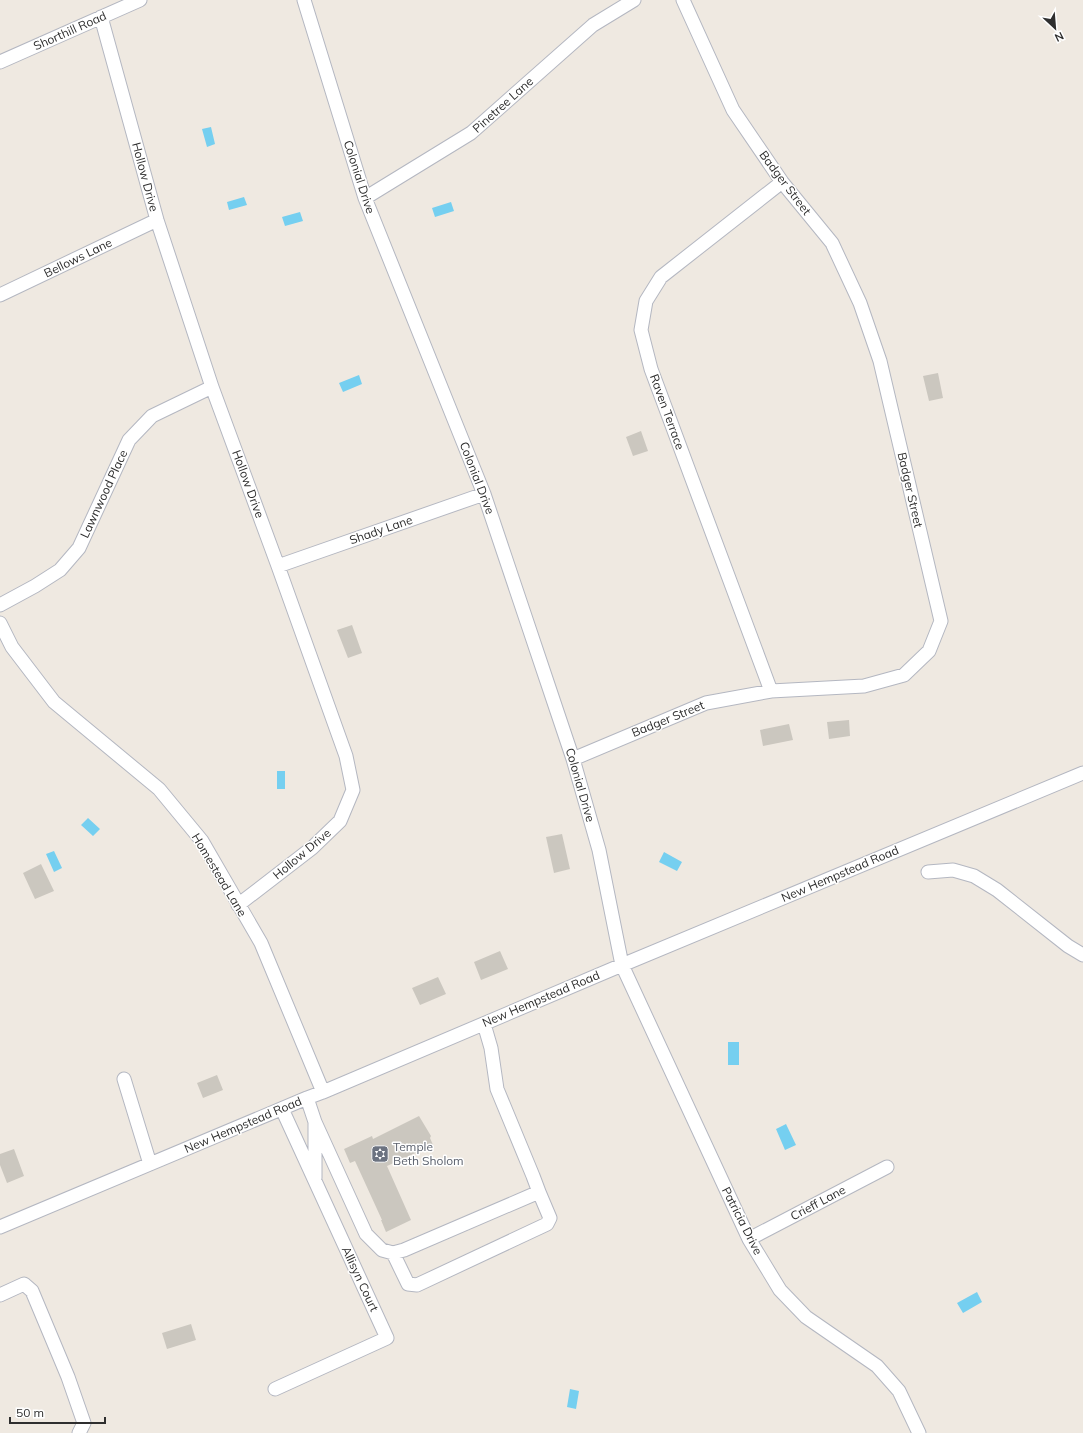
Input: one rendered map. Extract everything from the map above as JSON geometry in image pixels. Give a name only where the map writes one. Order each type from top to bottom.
[{"type":"street","name":"Shorthill Road","points":[[0,62],[140,0]]},
{"type":"street","name":"Colonial Drive","points":[[304,0],[365,198],[484,494],[573,759],[599,850],[622,965]]},
{"type":"street","name":"Pinetree Lane","points":[[365,198],[471,133],[593,25],[634,0]]},
{"type":"street","name":"Badger Street","points":[[573,759],[706,703],[771,691],[864,686],[904,675],[929,651],[941,621],[880,361],[860,303],[832,243],[782,182],[733,110],[683,0]]},
{"type":"street","name":"Hollow Drive","points":[[101,17],[157,220],[212,387],[346,756],[353,790],[340,821],[312,848],[238,905]]},
{"type":"street","name":"Raven Terrace","points":[[771,691],[651,369],[641,330],[646,301],[661,277],[782,182]]},
{"type":"street","name":"Bellows Lane","points":[[0,295],[157,220]]},
{"type":"street","name":"Lawnwood Place","points":[[0,605],[35,586],[60,570],[79,548],[129,440],[152,416],[212,387]]},
{"type":"street","name":"Shady Lane","points":[[278,566],[484,494]]},
{"type":"street","name":"Homestead Lane","points":[[0,622],[12,647],[54,702],[159,789],[202,841],[261,943],[323,1092]]},
{"type":"street","name":"New Hempstead Road","points":[[0,1227],[1083,773]]},
{"type":"street","points":[[928,872],[953,870],[985,881],[1068,946],[1083,955]]},
{"type":"street","name":"Patricia Drive","points":[[622,965],[749,1239],[780,1290],[806,1317],[882,1371],[899,1391],[920,1433]]},
{"type":"street","points":[[393,1253],[408,1284],[417,1285],[547,1224],[550,1218],[497,1089],[484,1024]]},
{"type":"street","points":[[124,1079],[150,1164]]},
{"type":"street","points":[[307,1098],[314,1122],[366,1234],[382,1250],[393,1253],[404,1250],[539,1192]]},
{"type":"street","name":"Allisyn Court","points":[[275,1389],[387,1338],[315,1184],[282,1109]]},
{"type":"street","points":[[314,1122],[315,1184]]},
{"type":"street","name":"Crieff Lane","points":[[749,1239],[887,1167]]},
{"type":"street","points":[[0,1295],[24,1284],[32,1291],[68,1377],[84,1423],[79,1433]]},
{"type":"water","points":[[211,127],[215,144],[207,147],[202,129]]},
{"type":"water","points":[[244,197],[247,205],[229,210],[227,202]]},
{"type":"water","points":[[451,202],[454,211],[435,217],[432,208]]},
{"type":"water","points":[[300,212],[303,221],[285,226],[282,217]]},
{"type":"water","points":[[359,375],[362,384],[343,392],[339,383]]},
{"type":"water","points":[[277,771],[285,771],[285,789],[277,789]]},
{"type":"water","points":[[88,818],[100,829],[93,836],[81,825]]},
{"type":"water","points":[[54,851],[62,868],[54,872],[46,854]]},
{"type":"water","points":[[664,852],[682,862],[677,871],[659,862]]},
{"type":"water","points":[[728,1042],[739,1042],[739,1065],[728,1065]]},
{"type":"water","points":[[786,1124],[796,1145],[785,1150],[776,1129]]},
{"type":"water","points":[[977,1292],[982,1302],[963,1313],[957,1303]]},
{"type":"water","points":[[570,1389],[579,1391],[576,1409],[567,1407]]},
{"type":"building","points":[[938,373],[943,398],[929,401],[923,376]]},
{"type":"building","points":[[641,431],[648,451],[633,456],[626,437]]},
{"type":"building","points":[[352,625],[362,653],[348,658],[337,630]]},
{"type":"building","points":[[849,720],[850,736],[829,739],[827,722]]},
{"type":"building","points":[[789,724],[793,740],[763,746],[760,730]]},
{"type":"building","points":[[562,834],[570,869],[554,873],[546,837]]},
{"type":"building","points":[[41,864],[54,891],[35,899],[23,873]]},
{"type":"building","points":[[500,951],[508,969],[481,980],[474,962]]},
{"type":"building","points":[[438,977],[446,994],[420,1005],[412,988]]},
{"type":"building","points":[[217,1075],[223,1090],[203,1098],[197,1083]]},
{"type":"building","points":[[419,1116],[431,1136],[430,1138],[433,1145],[387,1166],[411,1220],[386,1232],[355,1161],[350,1163],[344,1149],[372,1136],[373,1139]]},
{"type":"building","points":[[14,1149],[24,1176],[7,1183],[0,1165],[0,1154]]},
{"type":"building","points":[[191,1324],[196,1340],[167,1349],[162,1333]]},
{"type":"place","name":"Temple Beth Sholom","points":[[380,1154]]}]
